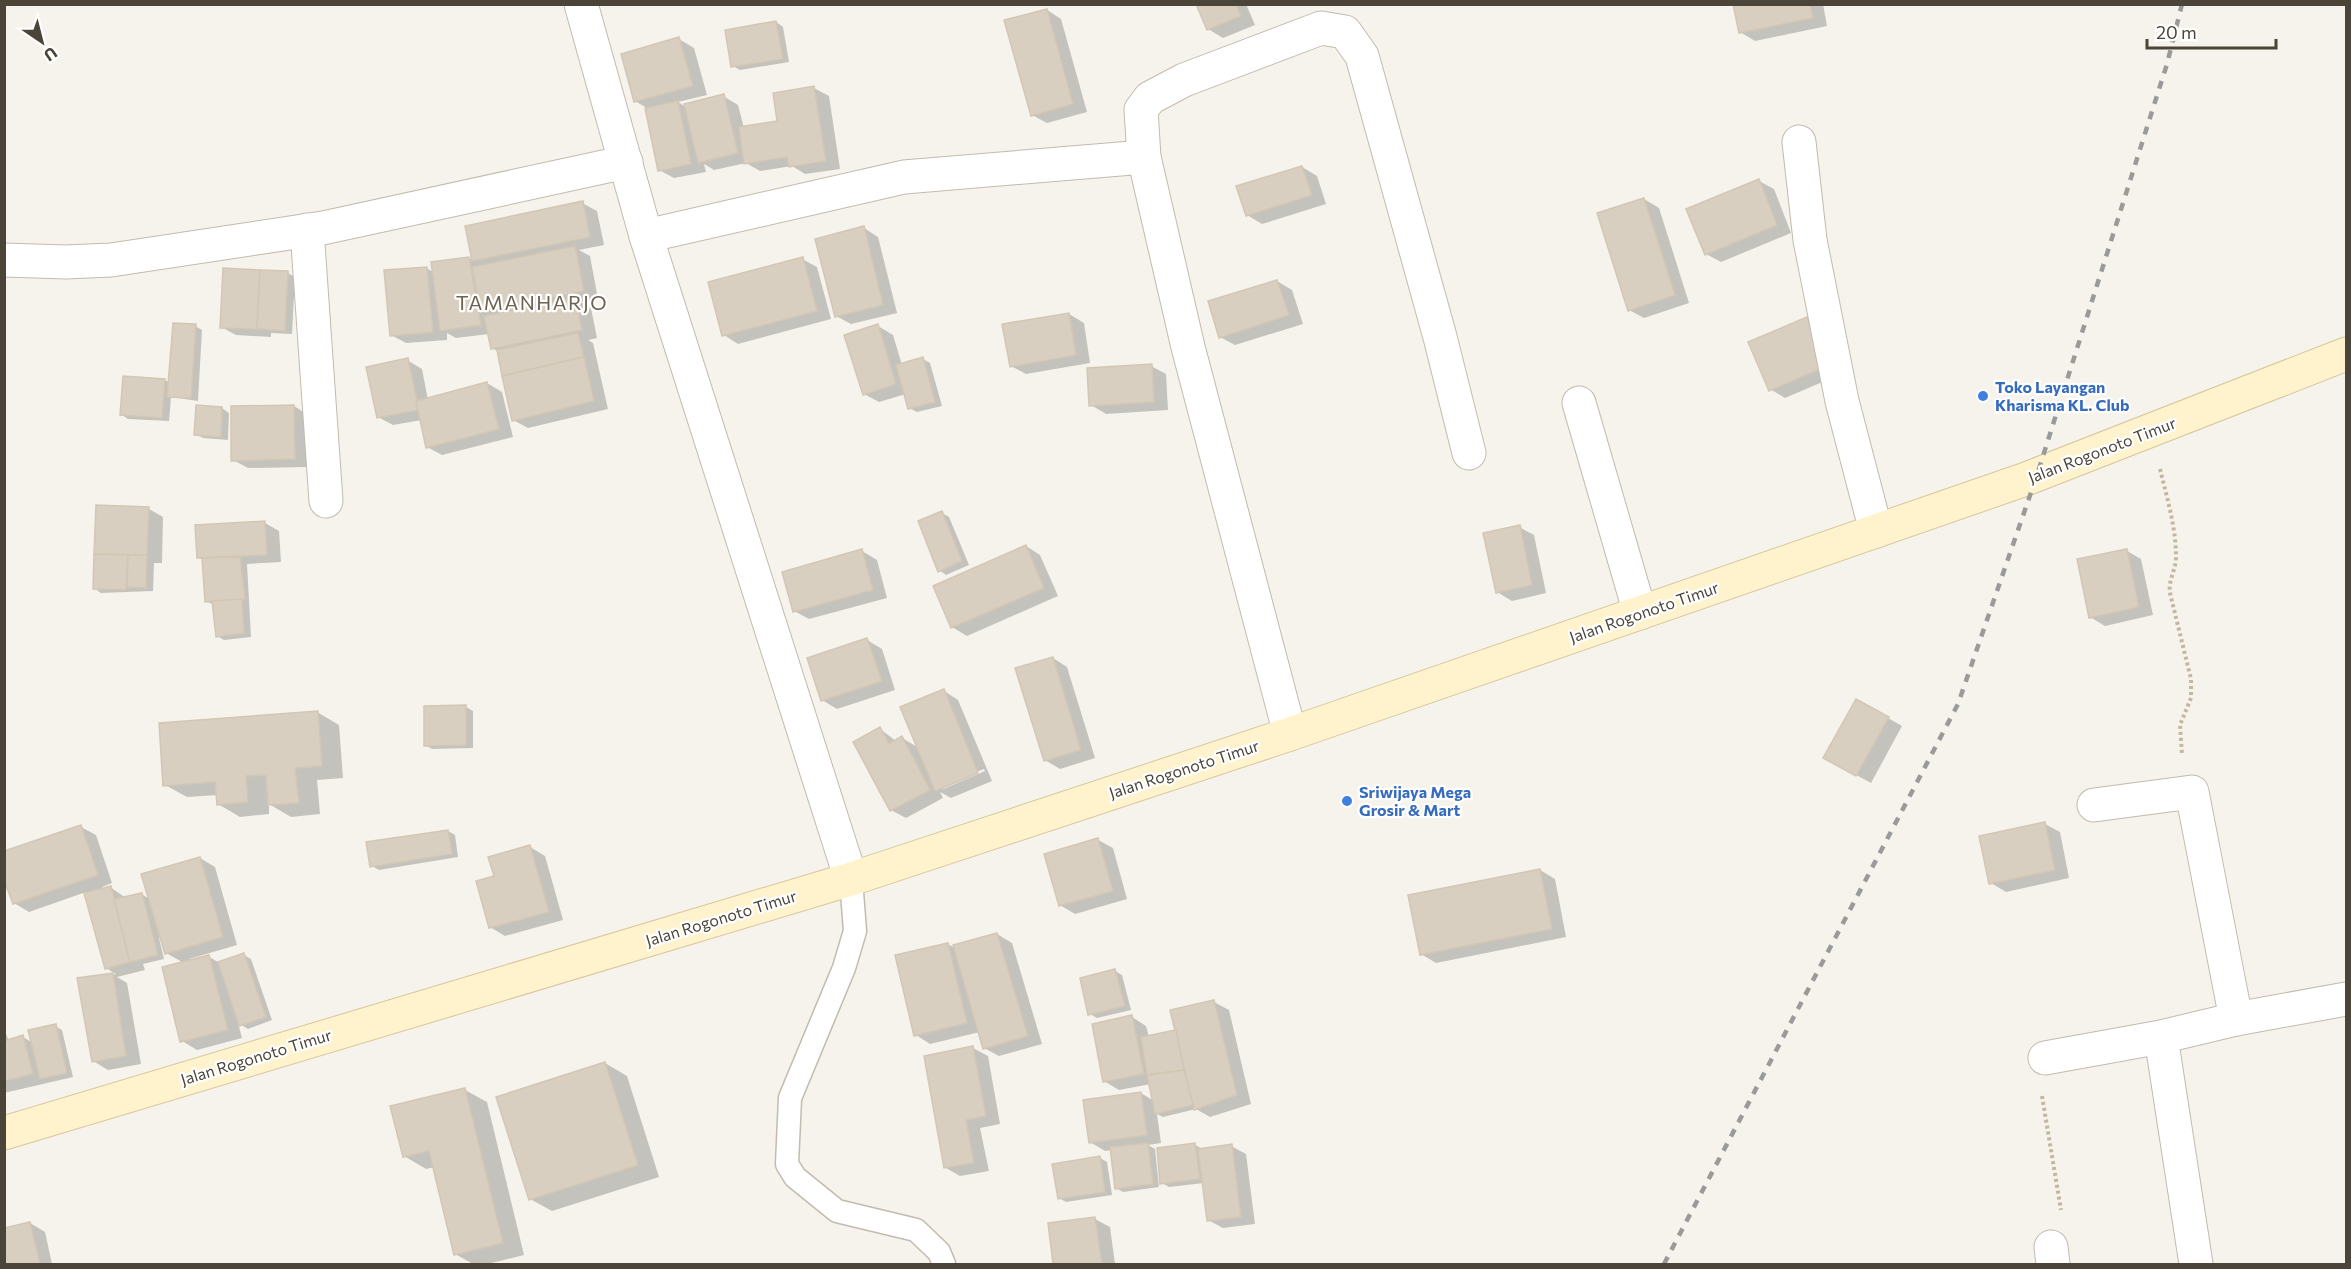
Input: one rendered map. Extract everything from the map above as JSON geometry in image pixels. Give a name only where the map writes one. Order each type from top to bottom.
[{"type":"main road","name":"Jalan Rogonoto Timur","points":[[4,1133],[851,879],[1290,734],[2026,479],[2346,354]]},
{"type":"street","points":[[581,4],[646,237],[851,879]]},
{"type":"street","points":[[1290,734],[1188,347],[1144,157],[1141,110],[1150,98],[1184,80],[1321,28],[1345,32],[1362,56],[1440,337],[1469,453]]},
{"type":"street","points":[[1799,142],[1810,240],[1842,401],[1876,531]]},
{"type":"street","points":[[646,237],[904,177],[1144,157]]},
{"type":"street","points":[[4,260],[66,262],[111,260],[307,230],[626,162]]},
{"type":"street","points":[[307,230],[326,501]]},
{"type":"street","points":[[1580,403],[1641,613]]},
{"type":"street","points":[[2094,805],[2192,792],[2236,1019]]},
{"type":"street","points":[[2045,1058],[2346,999]]},
{"type":"street","points":[[2161,1037],[2196,1264]]},
{"type":"lane","points":[[851,879],[855,931],[844,968],[790,1098],[787,1164],[795,1177],[837,1211],[916,1230],[939,1252],[944,1264]]},
{"type":"path","points":[[2151,431],[2173,524],[2176,558],[2169,584],[2170,593],[2191,679],[2191,698],[2180,732],[2182,753],[2192,792]]},
{"type":"path","points":[[2045,1058],[2037,1063],[2037,1067],[2062,1223],[2052,1256]]},
{"type":"building","points":[[1196,4],[1236,4],[1241,16],[1207,30]]},
{"type":"building","points":[[1733,4],[1810,4],[1813,18],[1739,33]]},
{"type":"building","points":[[1047,9],[1073,104],[1031,116],[1004,20]]},
{"type":"building","points":[[776,21],[783,59],[731,67],[725,30]]},
{"type":"building","points":[[679,37],[693,86],[634,102],[621,54]]},
{"type":"building","points":[[814,86],[826,161],[789,167],[787,157],[744,164],[739,127],[777,121],[773,93]]},
{"type":"building","points":[[724,94],[738,153],[698,163],[684,104]]},
{"type":"building","points":[[678,101],[691,164],[658,171],[645,108]]},
{"type":"building","points":[[1302,166],[1312,195],[1246,216],[1236,186]]},
{"type":"building","points":[[1759,179],[1777,225],[1705,255],[1686,209]]},
{"type":"building","points":[[1644,198],[1675,295],[1628,311],[1597,213]]},
{"type":"building","points":[[583,201],[590,237],[472,261],[465,226]]},
{"type":"building","points":[[864,226],[883,305],[835,317],[815,239]]},
{"type":"building","points":[[575,246],[584,291],[481,312],[472,267]]},
{"type":"building","points":[[469,257],[481,325],[440,331],[431,262]]},
{"type":"building","points":[[803,257],[817,311],[722,336],[708,282]]},
{"type":"building","points":[[427,267],[433,332],[390,336],[384,270]]},
{"type":"building","points":[[223,268],[260,270],[257,329],[220,328]]},
{"type":"building","points":[[260,270],[288,271],[285,331],[257,329]]},
{"type":"building","points":[[1277,280],[1289,315],[1219,338],[1208,301]]},
{"type":"building","points":[[576,298],[582,330],[491,349],[484,316]]},
{"type":"building","points":[[1069,313],[1076,355],[1010,367],[1002,324]]},
{"type":"building","points":[[1807,317],[1827,366],[1769,391],[1748,342]]},
{"type":"building","points":[[173,323],[196,324],[191,398],[167,397]]},
{"type":"building","points":[[878,324],[896,384],[863,395],[844,335]]},
{"type":"building","points":[[578,333],[584,357],[502,376],[497,350]]},
{"type":"building","points":[[584,357],[594,401],[512,421],[502,376]]},
{"type":"building","points":[[923,357],[935,402],[908,409],[896,365]]},
{"type":"building","points":[[408,358],[419,410],[377,418],[366,367]]},
{"type":"building","points":[[1152,364],[1154,402],[1089,406],[1087,368]]},
{"type":"building","points":[[123,376],[165,379],[162,418],[120,415]]},
{"type":"building","points":[[487,382],[499,429],[426,448],[416,401]]},
{"type":"building","points":[[196,405],[222,407],[221,437],[194,435]]},
{"type":"building","points":[[294,405],[295,459],[231,461],[231,406]]},
{"type":"building","points":[[96,505],[149,507],[147,555],[94,554]]},
{"type":"building","points":[[942,511],[962,561],[938,572],[918,521]]},
{"type":"building","points":[[265,521],[267,555],[197,558],[195,525]]},
{"type":"building","points":[[1520,525],[1532,585],[1496,593],[1483,533]]},
{"type":"building","points":[[1026,545],[1044,588],[951,628],[933,586]]},
{"type":"building","points":[[862,549],[873,590],[793,612],[782,572]]},
{"type":"building","points":[[2127,549],[2139,607],[2089,618],[2077,559]]},
{"type":"building","points":[[94,554],[128,555],[126,590],[93,589]]},
{"type":"building","points":[[128,555],[147,555],[146,588],[127,587]]},
{"type":"building","points":[[240,557],[245,599],[205,602],[202,558]]},
{"type":"building","points":[[242,599],[244,633],[216,637],[212,601]]},
{"type":"building","points":[[867,638],[882,681],[821,701],[807,658]]},
{"type":"building","points":[[1053,657],[1081,750],[1044,761],[1015,668]]},
{"type":"building","points":[[944,689],[978,773],[935,791],[900,707]]},
{"type":"building","points":[[1856,699],[1889,717],[1856,776],[1823,758]]},
{"type":"building","points":[[466,705],[466,745],[424,746],[424,706]]},
{"type":"building","points":[[318,711],[322,766],[295,768],[299,803],[268,805],[266,775],[246,776],[248,802],[217,805],[215,782],[163,786],[159,723]]},
{"type":"building","points":[[880,727],[889,744],[902,736],[930,790],[890,811],[853,742]]},
{"type":"building","points":[[2045,822],[2055,870],[1989,884],[1979,836]]},
{"type":"building","points":[[81,825],[98,875],[13,904],[4,880],[4,851]]},
{"type":"building","points":[[448,830],[452,854],[370,867],[366,842]]},
{"type":"building","points":[[1098,838],[1113,891],[1059,906],[1044,854]]},
{"type":"building","points":[[530,845],[549,912],[489,928],[476,881],[494,876],[488,857]]},
{"type":"building","points":[[200,857],[223,937],[165,954],[141,874]]},
{"type":"building","points":[[1540,869],[1552,929],[1420,955],[1408,895]]},
{"type":"building","points":[[111,886],[130,962],[105,969],[84,893]]},
{"type":"building","points":[[142,893],[158,955],[130,962],[114,899]]},
{"type":"building","points":[[997,933],[1028,1036],[983,1049],[953,945]]},
{"type":"building","points":[[948,943],[967,1023],[914,1036],[895,955]]},
{"type":"building","points":[[244,953],[266,1017],[239,1026],[218,962]]},
{"type":"building","points":[[209,955],[228,1030],[180,1042],[162,967]]},
{"type":"building","points":[[1115,969],[1125,1006],[1088,1015],[1080,978]]},
{"type":"building","points":[[113,973],[126,1056],[92,1062],[77,978]]},
{"type":"building","points":[[1214,1000],[1237,1095],[1194,1110],[1170,1010]]},
{"type":"building","points":[[1132,1015],[1144,1074],[1103,1082],[1092,1024]]},
{"type":"building","points":[[56,1024],[67,1073],[40,1079],[28,1030]]},
{"type":"building","points":[[1176,1030],[1184,1070],[1147,1075],[1141,1037]]},
{"type":"building","points":[[23,1035],[33,1074],[4,1081],[4,1041]]},
{"type":"building","points":[[973,1046],[986,1116],[966,1120],[974,1163],[944,1168],[924,1056]]},
{"type":"building","points":[[605,1062],[638,1165],[529,1200],[496,1097]]},
{"type":"building","points":[[1184,1070],[1193,1105],[1155,1114],[1147,1075]]},
{"type":"building","points":[[465,1088],[503,1243],[454,1255],[429,1151],[403,1157],[390,1106]]},
{"type":"building","points":[[1141,1092],[1147,1135],[1089,1143],[1083,1100]]},
{"type":"building","points":[[1148,1143],[1153,1184],[1115,1189],[1110,1147]]},
{"type":"building","points":[[1195,1143],[1200,1179],[1160,1184],[1157,1148]]},
{"type":"building","points":[[1232,1144],[1241,1217],[1207,1221],[1198,1149]]},
{"type":"building","points":[[1100,1156],[1105,1192],[1058,1199],[1052,1164]]},
{"type":"building","points":[[1095,1217],[1102,1264],[1053,1264],[1048,1223]]},
{"type":"building","points":[[30,1222],[40,1264],[4,1264],[4,1228]]},
{"type":"railway","points":[[1664,1264],[1958,704],[2037,475],[2167,64],[2182,4]]},
{"type":"place","name":"Toko Layangan Kharisma KL. Club","points":[[1983,396]]},
{"type":"place","name":"Sriwijaya Mega Grosir & Mart","points":[[1347,801]]},
{"type":"district","name":"TAMANHARJO","points":[[532,303]]}]
